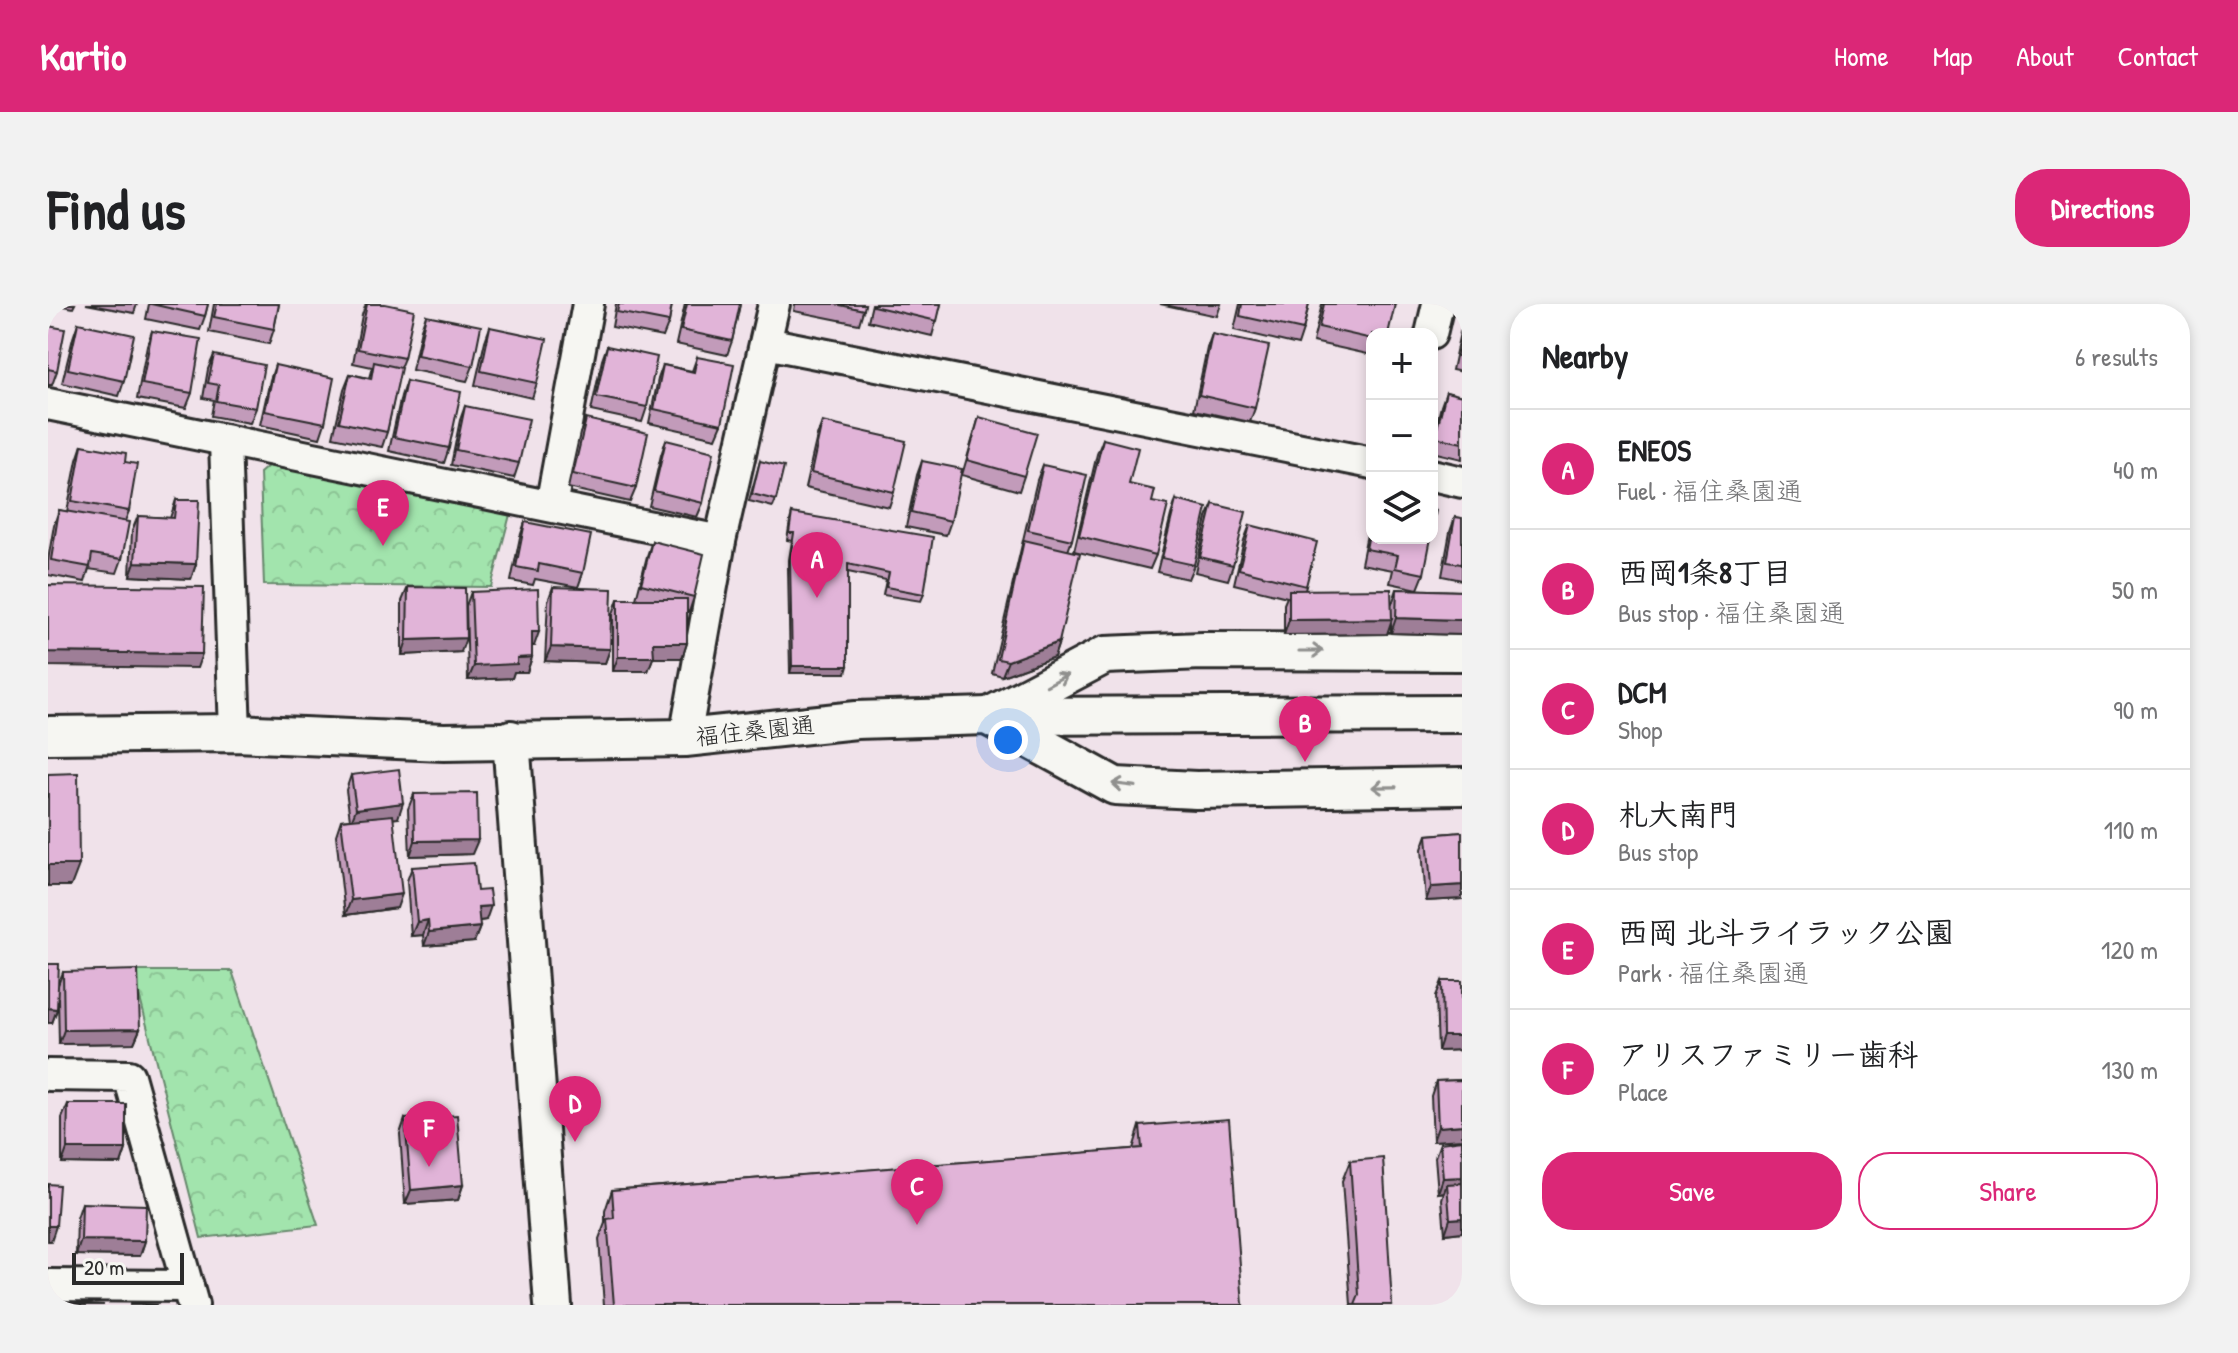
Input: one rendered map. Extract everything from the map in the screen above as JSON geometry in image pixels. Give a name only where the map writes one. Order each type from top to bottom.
[{"type":"street","points":[[551,506],[588,304]]},
{"type":"street","points":[[685,738],[720,541],[774,304]]},
{"type":"street","points":[[1432,328],[1438,304]]},
{"type":"street","points":[[766,343],[1366,462]]},
{"type":"street","points":[[48,404],[720,541]]},
{"type":"street","points":[[225,441],[235,733]]},
{"type":"street","points":[[1438,476],[1462,482]]},
{"type":"street","points":[[988,716],[1105,655],[1202,651],[1462,652]]},
{"type":"street","name":"福住桑園通","points":[[48,735],[235,733],[444,742],[685,738],[856,720],[988,716],[1462,714]]},
{"type":"street","points":[[988,716],[1115,786],[1196,790],[1462,786]]},
{"type":"street","points":[[511,739],[553,1305]]},
{"type":"street","points":[[48,1075],[129,1076],[190,1295],[48,1285]]},
{"type":"green space","points":[[276,459],[512,507],[491,587],[264,585],[260,473]]},
{"type":"green space","points":[[133,971],[232,971],[318,1225],[201,1238]]},
{"type":"building","points":[[151,304],[208,304],[205,316]]},
{"type":"building","points":[[217,304],[279,304],[274,329],[214,317]]},
{"type":"building","points":[[367,304],[414,310],[404,358],[358,349]]},
{"type":"building","points":[[619,304],[672,304],[669,322],[617,312]]},
{"type":"building","points":[[687,304],[740,304],[732,341],[681,330]]},
{"type":"building","points":[[835,304],[865,304],[864,310]]},
{"type":"building","points":[[874,304],[941,304],[937,321]]},
{"type":"building","points":[[1242,304],[1309,304],[1303,330],[1240,316]]},
{"type":"building","points":[[1324,304],[1395,304],[1389,328],[1366,328],[1366,338],[1319,327]]},
{"type":"building","points":[[426,315],[481,326],[473,366],[417,355]]},
{"type":"building","points":[[78,323],[134,335],[124,381],[68,369]]},
{"type":"building","points":[[48,326],[65,329],[57,371],[48,369]]},
{"type":"building","points":[[490,327],[547,339],[537,383],[481,371]]},
{"type":"building","points":[[152,331],[201,339],[192,393],[142,384]]},
{"type":"building","points":[[1462,333],[1462,357],[1457,356]]},
{"type":"building","points":[[1212,334],[1269,346],[1255,408],[1199,395]]},
{"type":"building","points":[[607,346],[657,357],[647,407],[596,397]]},
{"type":"building","points":[[214,355],[264,365],[256,408],[216,401],[219,385],[208,383]]},
{"type":"building","points":[[697,357],[734,364],[722,424],[654,409],[663,365],[694,372]]},
{"type":"building","points":[[374,362],[401,368],[387,432],[339,422],[350,374],[371,379]]},
{"type":"building","points":[[275,365],[334,378],[325,423],[265,411]]},
{"type":"building","points":[[406,381],[461,392],[449,448],[394,437]]},
{"type":"building","points":[[1446,392],[1462,396],[1462,443],[1438,438]]},
{"type":"building","points":[[465,406],[529,419],[519,463],[456,450]]},
{"type":"building","points":[[979,417],[1037,433],[1024,476],[967,460]]},
{"type":"building","points":[[586,419],[648,433],[636,488],[573,474]]},
{"type":"building","points":[[822,422],[906,441],[894,492],[811,473]]},
{"type":"building","points":[[1103,439],[1138,448],[1129,484],[1155,490],[1152,502],[1168,505],[1156,555],[1079,536]]},
{"type":"building","points":[[666,440],[714,452],[703,503],[654,491]]},
{"type":"building","points":[[82,445],[126,453],[125,462],[137,464],[129,511],[72,501]]},
{"type":"building","points":[[760,461],[784,467],[776,500],[752,494]]},
{"type":"building","points":[[922,461],[962,469],[951,521],[911,512]]},
{"type":"building","points":[[1043,465],[1087,475],[1072,540],[1028,530]]},
{"type":"building","points":[[176,500],[199,500],[196,564],[135,562],[138,516],[174,518]]},
{"type":"building","points":[[1176,500],[1207,508],[1194,565],[1162,558]]},
{"type":"building","points":[[1213,504],[1246,512],[1233,565],[1200,557]]},
{"type":"building","points":[[59,510],[129,522],[122,559],[92,554],[90,567],[51,560]]},
{"type":"building","points":[[792,513],[933,537],[924,594],[886,587],[889,573],[848,564],[848,666],[792,666],[790,559],[794,533],[789,533]]},
{"type":"building","points":[[1455,517],[1462,518],[1462,564],[1447,562]]},
{"type":"building","points":[[525,522],[591,535],[583,573],[539,564],[538,571],[516,567]]},
{"type":"building","points":[[1250,525],[1317,542],[1306,586],[1239,569]]},
{"type":"building","points":[[1024,540],[1080,553],[1059,642],[1008,661],[998,659]]},
{"type":"building","points":[[652,541],[704,554],[694,597],[641,584]]},
{"type":"building","points":[[1367,544],[1430,544],[1424,574],[1395,568],[1398,555],[1366,549]]},
{"type":"building","points":[[48,585],[204,587],[202,654],[48,652]]},
{"type":"building","points":[[408,587],[465,588],[466,638],[407,640]]},
{"type":"building","points":[[553,587],[612,589],[610,649],[551,647]]},
{"type":"building","points":[[538,589],[539,632],[532,632],[532,657],[517,658],[517,664],[474,666],[471,592]]},
{"type":"building","points":[[1391,589],[1392,619],[1289,620],[1289,590]]},
{"type":"building","points":[[1397,589],[1462,591],[1462,620],[1396,618]]},
{"type":"building","points":[[618,599],[687,599],[687,643],[653,643],[654,657],[618,657]]},
{"type":"building","points":[[399,769],[403,803],[356,809],[351,775]]},
{"type":"building","points":[[78,773],[79,865],[48,865],[48,774]]},
{"type":"building","points":[[477,793],[478,840],[415,841],[414,794]]},
{"type":"building","points":[[393,815],[402,894],[351,900],[341,820]]},
{"type":"building","points":[[1462,832],[1462,885],[1431,887],[1427,835]]},
{"type":"building","points":[[474,863],[477,891],[489,890],[491,906],[478,907],[480,927],[429,932],[428,920],[417,922],[412,867]]},
{"type":"building","points":[[48,964],[59,964],[57,1009],[48,1008]]},
{"type":"building","points":[[138,970],[140,1029],[64,1030],[63,972]]},
{"type":"building","points":[[1442,981],[1462,981],[1462,1036],[1443,1036]]},
{"type":"building","points":[[1462,1080],[1462,1125],[1438,1127],[1436,1081]]},
{"type":"building","points":[[68,1104],[126,1104],[126,1149],[67,1149]]},
{"type":"building","points":[[457,1115],[463,1185],[411,1190],[405,1119]]},
{"type":"building","points":[[1229,1119],[1243,1305],[614,1305],[607,1219],[614,1218],[612,1190],[1142,1148],[1140,1126]]},
{"type":"building","points":[[1462,1140],[1462,1177],[1443,1178],[1440,1143]]},
{"type":"building","points":[[1383,1158],[1392,1305],[1355,1305],[1359,1295],[1350,1161]]},
{"type":"building","points":[[1462,1183],[1462,1218],[1450,1219],[1447,1184]]},
{"type":"building","points":[[48,1184],[59,1185],[56,1226],[48,1226]]},
{"type":"building","points":[[82,1203],[146,1205],[145,1241],[81,1240]]},
{"type":"building","points":[[48,1301],[104,1305],[48,1305]]},
{"type":"place","name":"西岡 北斗ライラック公園","points":[[383,546]]},
{"type":"place","name":"ENEOS","points":[[817,598]]},
{"type":"place","name":"西岡1条8丁目","points":[[1305,762]]},
{"type":"place","name":"札大南門","points":[[575,1142]]},
{"type":"place","name":"アリスファミリー歯科","points":[[429,1167]]},
{"type":"place","name":"DCM","points":[[917,1225]]}]
